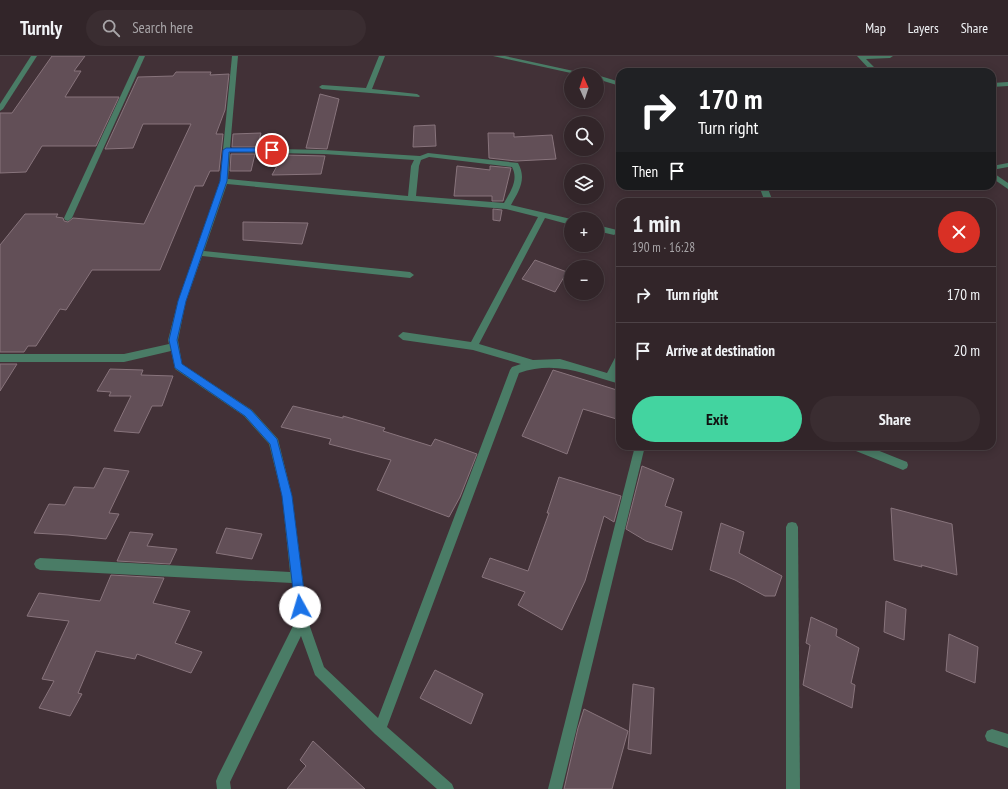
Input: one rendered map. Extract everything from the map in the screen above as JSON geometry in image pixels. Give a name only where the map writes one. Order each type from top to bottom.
[{"type":"street","points":[[0,109],[34,56]]},
{"type":"street","points":[[68,218],[142,56]]},
{"type":"street","points":[[235,56],[224,181],[182,301],[173,340],[178,366],[248,413],[274,442],[287,496],[302,621],[319,671],[380,729],[447,789]]},
{"type":"street","points":[[368,90],[382,56]]},
{"type":"street","points":[[496,56],[564,70]]},
{"type":"street","points":[[860,56],[890,56]]},
{"type":"street","points":[[860,56],[872,68]]},
{"type":"street","points":[[604,79],[616,83]]},
{"type":"street","points":[[996,85],[1008,84]]},
{"type":"street","points":[[322,87],[368,90],[417,96]]},
{"type":"street","points":[[226,150],[353,153],[421,158]]},
{"type":"street","points":[[412,199],[415,166],[418,159],[428,155],[516,165],[520,171],[520,178],[506,206]]},
{"type":"street","points":[[996,167],[1008,165]]},
{"type":"street","points":[[996,177],[1008,187]]},
{"type":"street","points":[[224,181],[412,199],[506,206],[564,220]]},
{"type":"street","points":[[473,346],[543,215]]},
{"type":"street","points":[[604,230],[614,232]]},
{"type":"street","points":[[199,253],[410,275]]},
{"type":"street","points":[[403,336],[473,346],[533,364]]},
{"type":"street","points":[[0,358],[124,358],[174,347]]},
{"type":"street","points":[[380,729],[515,370],[533,364],[560,363],[616,379]]},
{"type":"street","points":[[610,377],[616,365]]},
{"type":"street","points":[[555,789],[639,450]]},
{"type":"street","points":[[865,450],[903,465]]},
{"type":"street","points":[[792,527],[793,789]]},
{"type":"street","points":[[40,564],[298,578]]},
{"type":"street","points":[[224,789],[224,781],[302,621]]},
{"type":"street","points":[[992,736],[1008,741]]},
{"type":"building","points":[[52,56],[85,56],[74,71],[81,71],[65,97],[119,97],[96,146],[42,146],[26,172],[0,173],[0,113],[12,113]]},
{"type":"building","points":[[176,72],[211,72],[210,75],[229,74],[225,110],[216,134],[223,134],[219,171],[210,171],[203,186],[195,186],[160,270],[92,270],[66,310],[60,309],[36,346],[28,346],[24,352],[0,352],[0,245],[25,214],[58,214],[56,217],[63,218],[64,221],[68,222],[73,218],[144,224],[191,124],[143,124],[133,148],[105,149],[138,77],[173,76]]},
{"type":"building","points":[[320,94],[339,99],[327,149],[306,148]]},
{"type":"building","points":[[435,125],[436,146],[413,147],[414,126]]},
{"type":"building","points":[[261,133],[257,147],[232,147],[233,134]]},
{"type":"building","points":[[488,133],[514,133],[514,137],[552,135],[556,159],[516,161],[489,158]]},
{"type":"building","points":[[231,154],[255,154],[251,171],[230,171]]},
{"type":"building","points":[[283,155],[325,156],[321,174],[272,175]]},
{"type":"building","points":[[457,166],[490,170],[490,166],[511,168],[503,201],[492,201],[492,196],[454,196]]},
{"type":"building","points":[[493,209],[502,210],[500,221],[493,220]]},
{"type":"building","points":[[243,222],[308,223],[302,244],[243,240]]},
{"type":"building","points":[[535,260],[564,271],[564,277],[555,292],[522,279]]},
{"type":"building","points":[[0,364],[17,364],[0,391]]},
{"type":"building","points":[[110,369],[143,370],[141,375],[173,376],[162,406],[152,406],[139,433],[114,431],[131,396],[109,396],[111,392],[97,391]]},
{"type":"building","points":[[553,370],[616,390],[616,419],[583,409],[567,454],[522,436]]},
{"type":"building","points":[[293,406],[343,418],[343,416],[385,428],[383,431],[431,446],[435,439],[477,454],[460,497],[449,517],[377,490],[391,460],[329,444],[331,439],[281,427]]},
{"type":"building","points":[[642,466],[674,479],[665,506],[682,512],[672,550],[646,541],[626,529]]},
{"type":"building","points":[[104,468],[129,471],[109,513],[119,514],[106,539],[34,533],[49,504],[65,505],[74,487],[94,488]]},
{"type":"building","points":[[559,477],[621,496],[614,522],[604,516],[585,581],[562,630],[518,605],[525,592],[482,577],[490,558],[528,571],[549,513],[547,513]]},
{"type":"building","points":[[891,508],[952,524],[957,575],[921,565],[922,567],[894,560]]},
{"type":"building","points":[[721,523],[744,532],[739,553],[782,576],[775,596],[765,596],[735,580],[710,570]]},
{"type":"building","points":[[226,528],[262,534],[252,559],[216,553]]},
{"type":"building","points":[[130,532],[153,534],[147,546],[177,549],[170,564],[117,561]]},
{"type":"building","points":[[111,575],[164,578],[153,603],[190,611],[175,643],[202,652],[191,673],[137,654],[135,659],[96,651],[78,693],[82,694],[70,716],[39,708],[54,681],[42,679],[69,621],[27,616],[39,593],[100,601]]},
{"type":"building","points":[[886,601],[906,609],[904,640],[884,632]]},
{"type":"building","points":[[811,617],[837,629],[836,636],[859,648],[851,683],[855,685],[852,708],[803,685],[810,645],[806,643]]},
{"type":"building","points":[[949,634],[978,647],[975,683],[946,671]]},
{"type":"building","points":[[435,670],[483,694],[471,724],[420,698]]},
{"type":"building","points":[[633,684],[654,688],[651,754],[628,749]]},
{"type":"building","points":[[584,709],[628,731],[612,789],[564,789],[578,728]]},
{"type":"building","points":[[313,741],[365,789],[287,789],[306,766],[300,760]]},
{"type":"route","points":[[272,150],[226,150],[224,181],[182,301],[173,340],[178,366],[248,413],[274,442],[287,496],[298,578],[300,607]]}]
